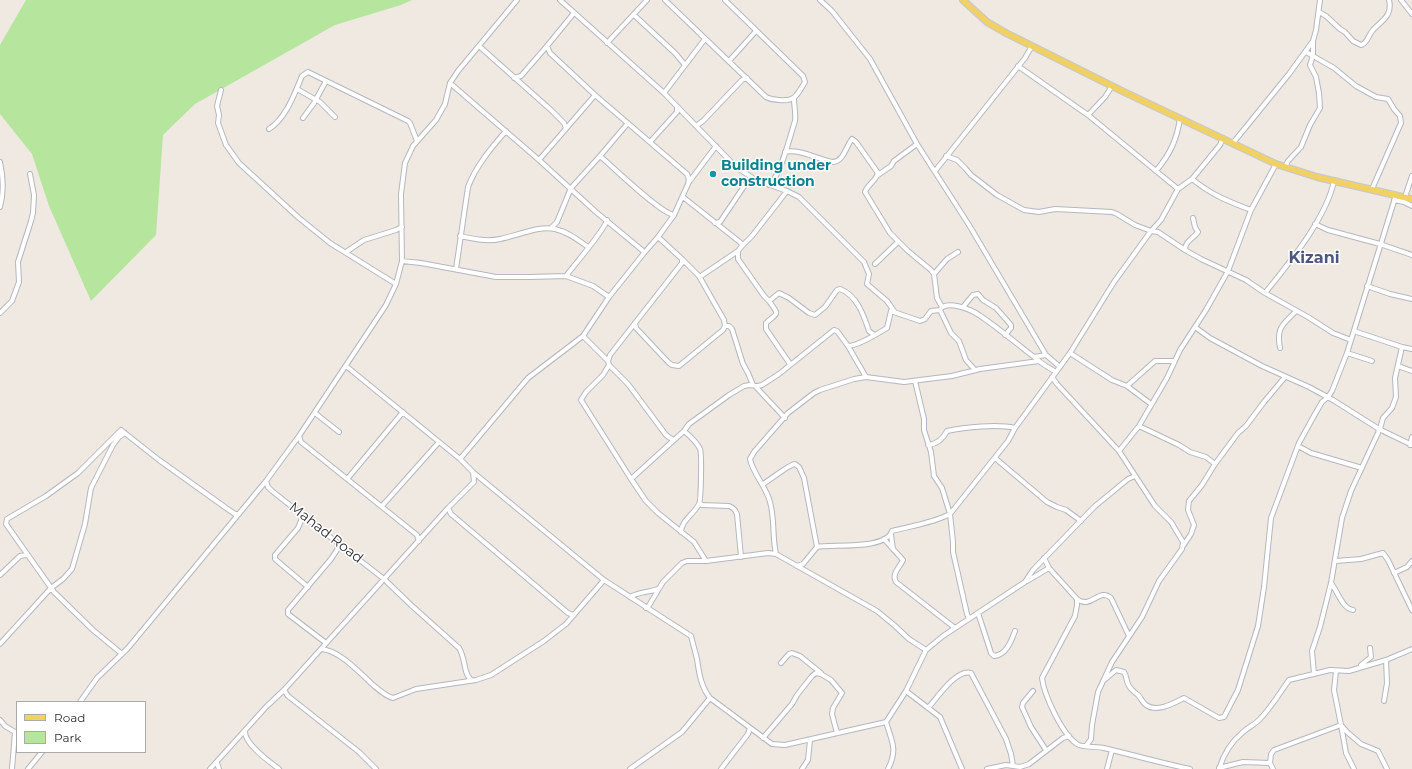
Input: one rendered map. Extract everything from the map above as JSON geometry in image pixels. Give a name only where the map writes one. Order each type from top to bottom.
[{"type":"main road","points":[[963,0],[987,22],[1032,46],[1276,164],[1303,174],[1372,189],[1395,198],[1405,197],[1412,199]]},
{"type":"street","points":[[81,701],[97,678],[122,654],[171,598],[261,488],[315,413],[386,305],[396,284],[402,261],[401,194],[404,167],[408,156],[417,141],[429,130],[436,120],[445,104],[450,83],[458,71],[517,0]]},
{"type":"street","points":[[560,0],[664,93],[735,166],[747,176],[788,191],[799,197],[846,246],[858,256],[868,268],[869,274],[867,284],[886,301],[894,311],[920,321],[925,319],[931,311],[946,305],[963,307],[978,315],[1056,372]]},
{"type":"street","points":[[607,43],[647,0]]},
{"type":"street","points":[[665,0],[770,99],[788,101],[794,98],[805,82],[805,79],[725,0]]},
{"type":"street","points":[[820,0],[832,11],[870,59],[917,144],[969,224],[1046,355],[1060,367]]},
{"type":"street","points":[[1285,167],[1288,161],[1301,147],[1310,125],[1320,108],[1316,77],[1310,65],[1320,0]]},
{"type":"street","points":[[1319,12],[1345,32],[1353,42],[1361,45],[1367,41],[1372,31],[1387,16],[1390,6],[1388,0]]},
{"type":"street","points":[[1401,0],[1412,14]]},
{"type":"street","points":[[520,82],[521,76],[574,13]]},
{"type":"street","points":[[634,15],[686,65]]},
{"type":"street","points":[[729,61],[756,32]]},
{"type":"street","points":[[664,93],[705,39]]},
{"type":"street","points":[[1233,143],[1306,52],[1313,41]]},
{"type":"street","points":[[479,46],[564,123],[566,128]]},
{"type":"street","points":[[547,46],[550,53],[595,95],[686,174],[689,179],[688,184]]},
{"type":"street","points":[[935,171],[1018,66],[1032,46]]},
{"type":"street","points":[[1306,52],[1334,68],[1356,86],[1376,97],[1388,99],[1400,116],[1401,123],[1372,189]]},
{"type":"street","points":[[1018,66],[1088,115],[1178,189]]},
{"type":"street","points":[[268,129],[274,126],[281,117],[297,89],[302,76],[306,73],[310,73],[408,121],[412,126],[417,141]]},
{"type":"street","points":[[514,78],[521,76]]},
{"type":"street","points":[[696,126],[703,121],[745,77]]},
{"type":"street","points":[[303,118],[316,100],[326,81]]},
{"type":"street","points":[[450,83],[644,253]]},
{"type":"street","points":[[1088,115],[1105,97],[1112,86]]},
{"type":"street","points":[[297,89],[316,100],[335,116]]},
{"type":"street","points":[[222,90],[217,106],[219,115],[218,123],[226,145],[233,156],[247,171],[299,218],[330,242],[396,284]]},
{"type":"street","points":[[539,160],[595,95]]},
{"type":"street","points":[[769,184],[777,177],[795,121],[796,116],[794,98]]},
{"type":"street","points":[[788,101],[794,107]]},
{"type":"street","points":[[650,142],[677,112],[677,107]]},
{"type":"street","points":[[1156,171],[1171,150],[1180,118]]},
{"type":"street","points":[[564,123],[570,124]]},
{"type":"street","points":[[551,228],[557,222],[570,194],[571,188],[628,123]]},
{"type":"street","points":[[456,269],[468,187],[472,176],[506,131]]},
{"type":"street","points":[[797,566],[804,564],[817,547],[855,546],[884,539],[891,535],[892,531],[931,520],[939,520],[950,514],[995,458],[1070,353],[1114,282],[1156,226],[1178,189],[1192,179],[1220,144],[1223,138]]},
{"type":"street","points":[[785,152],[788,151],[807,154],[827,162],[836,162],[842,157],[852,139],[859,145],[875,167],[878,175]]},
{"type":"street","points":[[917,144],[878,175],[875,181],[867,188],[865,192],[890,233],[934,274],[937,298],[951,333],[959,341],[966,360],[975,370]]},
{"type":"street","points":[[460,459],[528,378],[583,336],[609,297],[674,215],[688,184],[716,146]]},
{"type":"street","points":[[600,156],[659,207],[671,215],[674,215]]},
{"type":"street","points":[[946,156],[957,160],[971,175],[997,195],[1024,210],[1039,212],[1055,209],[1112,212],[1134,225],[1158,232],[1201,259],[1246,280],[1265,293],[1333,333],[1351,340]]},
{"type":"street","points":[[0,162],[2,176],[2,199],[0,207]]},
{"type":"street","points":[[1120,451],[1139,426],[1167,378],[1174,361],[1208,307],[1228,271],[1251,210],[1276,164]]},
{"type":"street","points":[[0,313],[12,301],[19,282],[18,262],[31,221],[34,195],[30,174]]},
{"type":"street","points":[[747,176],[747,182]]},
{"type":"street","points":[[1405,197],[1412,176]]},
{"type":"street","points":[[716,223],[720,222],[747,182],[754,179]]},
{"type":"street","points":[[1192,179],[1205,190],[1223,200],[1251,210]]},
{"type":"street","points":[[1265,293],[1300,248],[1315,224],[1330,196],[1334,181]]},
{"type":"street","points":[[699,276],[706,274],[738,251],[788,191]]},
{"type":"street","points":[[570,194],[575,192]]},
{"type":"street","points":[[683,197],[741,243],[742,246]]},
{"type":"street","points":[[1103,681],[1114,671],[1118,670],[1125,673],[1128,685],[1147,706],[1163,707],[1184,698],[1219,718],[1224,718],[1238,690],[1258,626],[1264,587],[1271,518],[1298,446],[1322,402],[1332,391],[1347,353],[1395,198],[1412,206]]},
{"type":"street","points":[[1185,250],[1185,246],[1189,240],[1198,232],[1193,218]]},
{"type":"street","points":[[566,276],[603,228],[607,220]]},
{"type":"street","points":[[1315,224],[1328,230],[1380,244],[1412,255]]},
{"type":"street","points":[[1156,226],[1158,232]]},
{"type":"street","points":[[346,252],[364,240],[402,227]]},
{"type":"street","points":[[460,236],[482,240],[499,240],[536,230],[551,228],[573,237],[588,248]]},
{"type":"street","points":[[635,326],[669,363],[679,366],[723,330],[725,326],[724,320],[699,276],[658,237]]},
{"type":"street","points":[[875,264],[898,242]]},
{"type":"street","points":[[738,251],[738,259],[764,296],[769,300],[777,314],[766,323],[766,328],[790,364]]},
{"type":"street","points":[[934,274],[946,259],[958,252]]},
{"type":"street","points":[[682,259],[679,267],[635,326],[629,330],[610,355],[609,363],[603,375],[586,392],[581,400],[646,501],[658,514],[694,542],[706,561]]},
{"type":"street","points":[[402,261],[507,277],[566,276],[593,286],[609,297]]},
{"type":"street","points":[[1367,286],[1390,294],[1412,299]]},
{"type":"street","points":[[769,300],[779,293],[789,298],[809,313],[815,315],[825,307],[837,290],[840,289],[848,292],[852,296],[869,331],[872,334],[875,334]]},
{"type":"street","points":[[963,307],[973,295],[978,294],[983,300],[996,308],[1012,324],[1011,328],[1005,335]]},
{"type":"street","points":[[1280,348],[1278,339],[1281,327],[1296,310]]},
{"type":"street","points":[[848,346],[887,328],[890,312],[894,311]]},
{"type":"street","points":[[725,326],[729,326],[732,329],[743,364],[754,385],[785,418]]},
{"type":"street","points":[[1195,327],[1210,338],[1262,366],[1328,397],[1379,429],[1411,445],[1412,437]]},
{"type":"street","points":[[631,479],[692,422],[744,386],[762,385],[779,374],[834,330],[837,331],[848,346],[866,377]]},
{"type":"street","points":[[1354,331],[1412,349]]},
{"type":"street","points":[[583,336],[628,384],[666,434],[673,440]]},
{"type":"street","points":[[1314,674],[1312,651],[1332,583],[1342,518],[1347,502],[1378,433],[1383,418],[1392,408],[1396,397],[1395,378],[1402,347]]},
{"type":"street","points":[[1070,353],[1112,380],[1127,386],[1151,404]]},
{"type":"street","points":[[1347,353],[1372,361]]},
{"type":"street","points":[[1034,357],[1046,355]]},
{"type":"street","points":[[776,554],[770,501],[763,484],[752,467],[750,460],[751,456],[788,413],[814,393],[866,377],[904,382],[915,381],[952,376],[975,370],[1039,361]]},
{"type":"street","points":[[1127,386],[1155,361],[1174,361]]},
{"type":"street","points":[[346,366],[604,580],[691,636],[703,688],[710,698],[772,744],[780,745],[810,740],[886,722],[906,691],[926,650],[955,628],[1049,568]]},
{"type":"street","points":[[1398,366],[1412,371]]},
{"type":"street","points":[[1052,377],[1120,451],[1154,506],[1174,526],[1183,542],[1183,546]]},
{"type":"street","points":[[1086,746],[1091,739],[1096,701],[1103,681],[1115,657],[1142,617],[1159,581],[1191,534],[1194,525],[1188,510],[1189,501],[1238,433],[1248,424],[1285,377]]},
{"type":"street","points":[[915,381],[935,478],[942,488],[950,514],[953,552],[969,619]]},
{"type":"street","points":[[348,478],[403,412]]},
{"type":"street","points":[[315,413],[339,432]]},
{"type":"street","points":[[928,445],[935,444],[945,436],[947,430],[962,427],[1006,426],[1015,428]]},
{"type":"street","points":[[1139,426],[1179,445],[1190,452],[1206,457],[1215,464]]},
{"type":"street","points":[[122,654],[93,630],[59,598],[6,524],[8,517],[46,496],[78,473],[121,430],[159,460],[229,510],[235,514],[239,514]]},
{"type":"street","points":[[681,532],[682,526],[700,503],[701,450],[684,431]]},
{"type":"street","points":[[0,644],[51,588],[72,569],[85,524],[91,488],[113,445],[119,437],[125,433]]},
{"type":"street","points":[[299,436],[301,442],[417,534],[424,535]]},
{"type":"street","points":[[293,444],[301,442]]},
{"type":"street","points":[[382,506],[439,442]]},
{"type":"street","points":[[1298,446],[1311,453],[1362,468]]},
{"type":"street","points":[[995,458],[1048,502],[1066,510],[1080,521]]},
{"type":"street","points":[[763,484],[781,473],[790,465],[795,464],[799,467],[804,478],[817,547]]},
{"type":"street","points":[[473,472],[474,482]]},
{"type":"street","points":[[1025,582],[1044,558],[1094,507],[1128,479],[1135,476]]},
{"type":"street","points":[[261,488],[268,487],[266,481]]},
{"type":"street","points":[[210,769],[244,736],[246,730],[280,693],[286,692],[326,642],[448,508],[474,482],[483,481]]},
{"type":"street","name":"Mahad Road","points":[[268,487],[384,579],[459,648],[464,657],[466,675],[471,680]]},
{"type":"street","points":[[700,503],[707,506],[729,506],[735,510],[737,514],[741,557]]},
{"type":"street","points":[[448,508],[450,514],[568,613],[574,615]]},
{"type":"street","points":[[304,516],[298,528],[275,555],[275,559],[308,587]]},
{"type":"street","points":[[417,534],[419,540]]},
{"type":"street","points":[[891,535],[893,549]]},
{"type":"street","points":[[884,539],[904,560],[895,574],[894,580],[955,628]]},
{"type":"street","points":[[328,650],[326,642],[288,614],[288,610],[331,559],[339,544]]},
{"type":"street","points":[[0,575],[20,556],[23,548]]},
{"type":"street","points":[[646,608],[663,582],[682,563],[768,553],[776,554],[877,612],[894,625],[909,640],[926,650]]},
{"type":"street","points":[[1336,561],[1361,559],[1383,553],[1388,560],[1412,610]]},
{"type":"street","points":[[20,556],[27,555]]},
{"type":"street","points":[[1044,558],[1049,568],[1076,599],[1081,603],[1085,603]]},
{"type":"street","points":[[1394,573],[1407,567],[1412,561]]},
{"type":"street","points":[[320,649],[328,650],[353,667],[382,692],[393,698],[416,689],[471,680],[491,675],[544,641],[566,624],[604,580]]},
{"type":"street","points":[[1332,583],[1345,607],[1354,610]]},
{"type":"street","points":[[48,584],[56,585]]},
{"type":"street","points":[[630,597],[637,593],[652,592],[658,589]]},
{"type":"street","points":[[1129,636],[1111,598],[1108,595],[1102,595],[1085,603],[1076,611],[1042,678],[1051,706],[1066,732],[1080,746],[1095,746],[1190,769]]},
{"type":"street","points":[[1076,599],[1076,611]]},
{"type":"street","points":[[978,613],[991,653],[994,656],[1001,654],[1008,646],[1015,631]]},
{"type":"street","points":[[1360,667],[1371,657],[1370,648]]},
{"type":"street","points":[[1270,763],[1243,762],[1219,768],[1220,763],[1232,742],[1242,732],[1258,721],[1271,707],[1289,680],[1314,674],[1349,671],[1386,660],[1412,649]]},
{"type":"street","points":[[781,663],[789,654],[792,653],[800,656],[821,674],[835,683],[842,693],[833,708],[832,714],[837,733]]},
{"type":"street","points":[[1384,701],[1387,683],[1386,660]]},
{"type":"street","points":[[1336,671],[1334,690],[1346,752],[1354,769]]},
{"type":"street","points":[[928,708],[958,675],[967,672],[971,673],[1006,739],[1013,766]]},
{"type":"street","points":[[763,738],[792,704],[812,676],[816,673],[821,674]]},
{"type":"street","points":[[906,691],[940,717],[962,769]]},
{"type":"street","points":[[1033,691],[1023,703],[1022,707],[1031,727],[1046,750]]},
{"type":"street","points":[[286,692],[359,752],[376,769]]},
{"type":"street","points":[[630,769],[682,732],[710,698]]},
{"type":"street","points":[[0,720],[5,726],[15,732],[12,769]]},
{"type":"street","points":[[886,722],[894,749],[894,755],[888,769]]},
{"type":"street","points":[[1273,769],[1270,763],[1270,757],[1274,750],[1341,725]]},
{"type":"street","points":[[1341,725],[1346,732],[1361,744],[1378,751],[1387,769]]},
{"type":"street","points":[[721,769],[748,734],[750,728]]},
{"type":"street","points":[[1063,738],[1066,732]]},
{"type":"street","points":[[244,736],[261,756],[279,769]]},
{"type":"street","points":[[987,769],[1006,765],[1020,767],[1028,764],[1063,738],[1069,736]]},
{"type":"street","points":[[1091,739],[1095,746]]},
{"type":"street","points":[[802,769],[808,760],[810,740]]},
{"type":"street","points":[[1108,769],[1112,750]]},
{"type":"street","points":[[28,769],[41,753]]},
{"type":"street","points":[[217,763],[219,769]]},
{"type":"green space","points":[[26,0],[412,0],[401,5],[335,25],[195,104],[163,135],[156,235],[91,301],[49,206],[32,154],[0,114],[0,45]]},
{"type":"place","name":"Building under construction","points":[[713,174]]},
{"type":"district","name":"Kizani","points":[[1314,258]]}]
